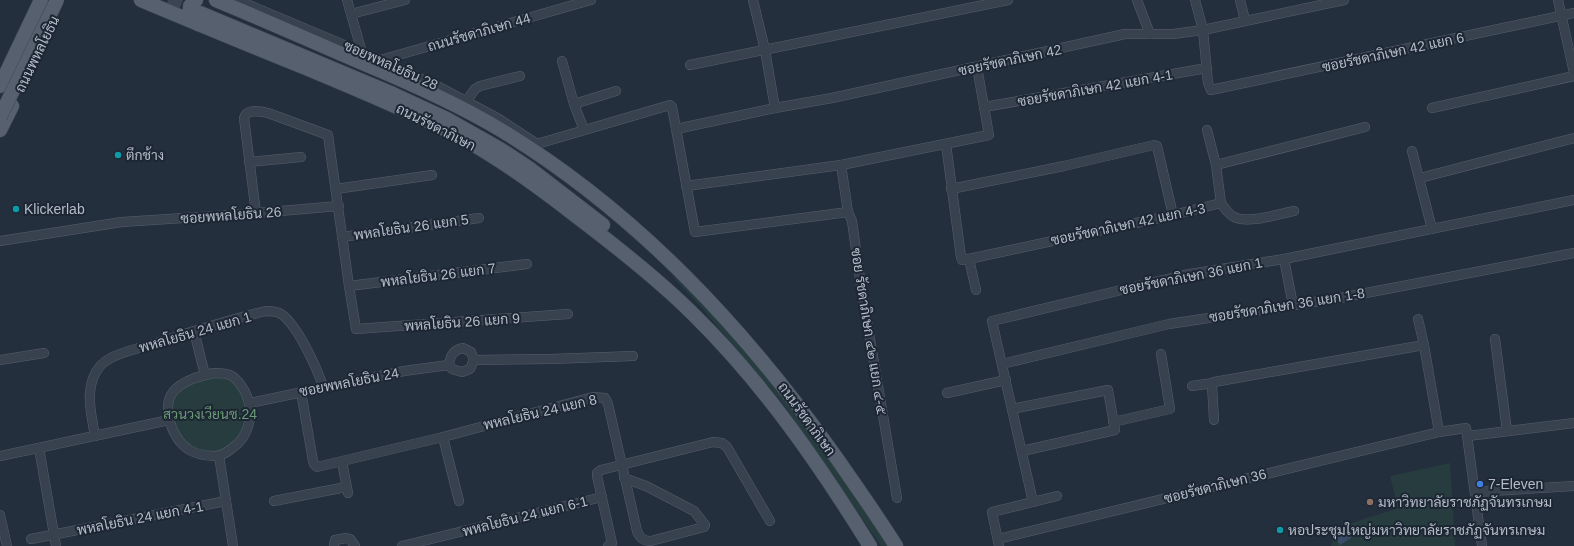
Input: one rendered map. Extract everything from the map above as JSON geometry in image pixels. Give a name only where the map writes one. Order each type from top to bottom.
[{"type":"main road","name":"ถนนพหลโยธิน","points":[[0,117],[57,0]]},
{"type":"main road","name":"ถนนพหลโยธิน","points":[[0,130],[64,0]]},
{"type":"main road","name":"ถนนรัชดาภิเษก","points":[[141,0],[203,8],[364,58],[535,147],[629,223],[669,259],[709,299],[789,393],[896,546]]},
{"type":"main road","name":"ถนนพหลโยธิน","points":[[0,86],[4,66],[43,2]]},
{"type":"main road","name":"ถนนพหลโยธิน","points":[[0,102],[43,2]]},
{"type":"main road","points":[[43,2],[56,17]]},
{"type":"main road","name":"ถนนรัชดาภิเษก","points":[[203,8],[396,85],[436,104],[499,139],[554,175],[634,237],[709,299]]},
{"type":"main road","name":"ถนนรัชดาภิเษก","points":[[203,8],[377,98],[433,124],[486,153],[535,185],[625,254],[694,315],[748,373],[792,429],[870,546]]},
{"type":"street","name":"ซอยพหลโยธิน 28","points":[[237,0],[364,58],[380,60],[467,100],[499,119],[535,147]]},
{"type":"street","points":[[347,0],[364,58]]},
{"type":"street","points":[[351,14],[405,0]]},
{"type":"street","name":"ถนนรัชดาภิเษก 44","points":[[364,58],[380,60],[592,0]]},
{"type":"street","points":[[753,0],[765,50],[775,108]]},
{"type":"street","points":[[690,65],[1008,0]]},
{"type":"street","points":[[1136,0],[1150,34]]},
{"type":"street","points":[[1195,0],[1203,30],[1206,68]]},
{"type":"street","points":[[1240,0],[1245,20]]},
{"type":"street","points":[[1298,0],[1300,9]]},
{"type":"street","name":"ซอยรัชดาภิเษก 42","points":[[676,129],[775,108],[832,98],[1125,34],[1173,34],[1203,30],[1344,0]]},
{"type":"street","points":[[1558,0],[1574,73]]},
{"type":"street","name":"ซอยรัชดาภิเษก 42 แยก 6","points":[[1206,68],[1208,83],[1212,90],[1574,14]]},
{"type":"street","points":[[562,61],[574,104],[584,130]]},
{"type":"street","points":[[686,186],[841,165],[989,135],[977,67]]},
{"type":"street","name":"ซอยรัชดาภิเษก 42 แยก 4-1","points":[[984,107],[1206,68]]},
{"type":"street","points":[[467,100],[475,89],[480,86],[520,76]]},
{"type":"street","points":[[1432,108],[1574,76]]},
{"type":"street","points":[[574,104],[616,92]]},
{"type":"street","points":[[535,147],[584,130],[670,105],[672,107],[695,232],[848,212]]},
{"type":"street","points":[[256,213],[244,118],[245,114],[248,112],[258,111],[268,113],[328,135],[349,286]]},
{"type":"street","points":[[1216,165],[1365,127]]},
{"type":"street","name":"ซอยรัชดาภิเษก 42 แยก 4-3","points":[[969,259],[1173,215],[1221,203],[1216,165],[1207,130]]},
{"type":"street","points":[[1420,178],[1574,138]]},
{"type":"street","points":[[946,144],[961,257],[962,260],[969,259],[976,290]]},
{"type":"street","points":[[951,189],[1064,166],[1154,145],[1157,146],[1173,215]]},
{"type":"street","points":[[1412,151],[1432,229]]},
{"type":"street","points":[[249,162],[301,157]]},
{"type":"street","name":"ซอย รัชดาภิเษก ๔๒ แยก ๔-๕","points":[[841,165],[848,212],[852,221],[861,286],[897,498]]},
{"type":"street","points":[[336,189],[432,175]]},
{"type":"street","name":"ซอยรัชดาภิเษก 36 แยก 1","points":[[1033,502],[992,321],[1184,275],[1284,258],[1574,200]]},
{"type":"street","points":[[1221,203],[1226,211],[1235,218],[1247,220],[1294,211]]},
{"type":"street","name":"ซอยพหลโยธิน 26","points":[[0,241],[122,222],[339,206]]},
{"type":"street","name":"พหลโยธิน 26 แยก 5","points":[[342,237],[479,218]]},
{"type":"street","name":"ซอยรัชดาภิเษก 36 แยก 1-8","points":[[1002,364],[1169,324],[1355,295],[1574,254]]},
{"type":"street","points":[[1284,258],[1292,305]]},
{"type":"street","name":"พหลโยธิน 26 แยก 7","points":[[349,286],[528,264]]},
{"type":"street","name":"พหลโยธิน 26 แยก 9","points":[[349,286],[356,329],[568,314]]},
{"type":"street","name":"พหลโยธิน 24 แยก 1","points":[[96,436],[90,408],[90,391],[95,374],[101,365],[117,355],[194,331],[266,311],[275,311],[281,314],[300,336],[321,379],[323,387]]},
{"type":"street","points":[[1418,319],[1439,432]]},
{"type":"street","points":[[194,331],[205,375]]},
{"type":"street","points":[[1496,339],[1507,431]]},
{"type":"street","points":[[1192,386],[1424,345]]},
{"type":"street","points":[[449,365],[451,355],[458,349],[467,349],[471,352],[474,360],[551,360],[633,356]]},
{"type":"street","points":[[0,360],[44,353]]},
{"type":"street","points":[[1113,422],[1170,409],[1161,354]]},
{"type":"street","name":"ซอยพหลโยธิน 24","points":[[250,402],[404,371],[449,365],[457,371],[466,371],[473,365],[474,360]]},
{"type":"street","points":[[222,373],[233,376],[242,387],[250,402],[249,425],[244,436],[233,448],[219,456],[202,454],[188,449],[183,445],[175,433],[169,420],[170,400],[174,390],[191,380],[205,375],[222,373]]},
{"type":"street","points":[[946,393],[1006,380]]},
{"type":"street","points":[[1213,383],[1214,420]]},
{"type":"street","points":[[1012,409],[1106,389],[1115,430],[1022,451]]},
{"type":"street","name":"พหลโยธิน 24 แยก 8","points":[[302,392],[314,464],[317,467],[442,437],[593,397],[605,398],[608,404],[624,478],[640,538],[644,541],[651,541],[704,527],[705,524],[700,517],[686,507],[646,486],[624,478]]},
{"type":"street","points":[[0,456],[169,420]]},
{"type":"street","name":"ซอยรัชดาภิเษก 36","points":[[998,542],[1439,432],[1507,431],[1574,423]]},
{"type":"street","points":[[1467,432],[1482,546]]},
{"type":"street","points":[[442,437],[459,501]]},
{"type":"street","points":[[610,544],[597,472],[713,442],[722,443],[727,447],[770,521]]},
{"type":"street","points":[[39,448],[56,546]]},
{"type":"street","points":[[219,456],[233,546]]},
{"type":"street","points":[[274,501],[347,490],[342,462]]},
{"type":"street","points":[[1476,492],[1574,486]]},
{"type":"street","points":[[998,542],[992,512],[1057,496]]},
{"type":"street","name":"พหลโยธิน 24 แยก 6-1","points":[[402,546],[602,497]]},
{"type":"street","name":"พหลโยธิน 24 แยก 4-1","points":[[32,539],[226,501]]},
{"type":"street","points":[[0,515],[6,546]]},
{"type":"street","points":[[334,546],[336,539],[346,538],[350,539],[355,546]]},
{"type":"green space","points":[[672,276],[679,280],[732,333],[786,396],[890,546],[881,546],[781,401],[702,308]]},
{"type":"green space","name":"สวนวงเวียนซ.24","points":[[210,374],[238,381],[250,417],[242,439],[225,453],[190,450],[169,420],[169,400],[178,387]]},
{"type":"green space","points":[[1450,463],[1455,546],[1331,546],[1336,528],[1398,508],[1390,476]]},
{"type":"water","points":[[1354,525],[1357,526],[1351,532],[1351,538],[1340,545],[1334,536],[1338,528]]},
{"type":"tunnel","points":[[168,0],[200,13]]},
{"type":"railway","points":[[0,107],[52,0]]},
{"type":"place","name":"ตึกช้าง","points":[[118,155]]},
{"type":"place","name":"Klickerlab","points":[[16,209]]},
{"type":"place","name":"7-Eleven","points":[[1480,484]]},
{"type":"place","name":"มหาวิทยาลัยราชภัฏจันทรเกษม","points":[[1370,502]]},
{"type":"place","name":"หอประชุมใหญ่มหาวิทยาลัยราชภัฏจันทรเกษม","points":[[1280,530]]}]
